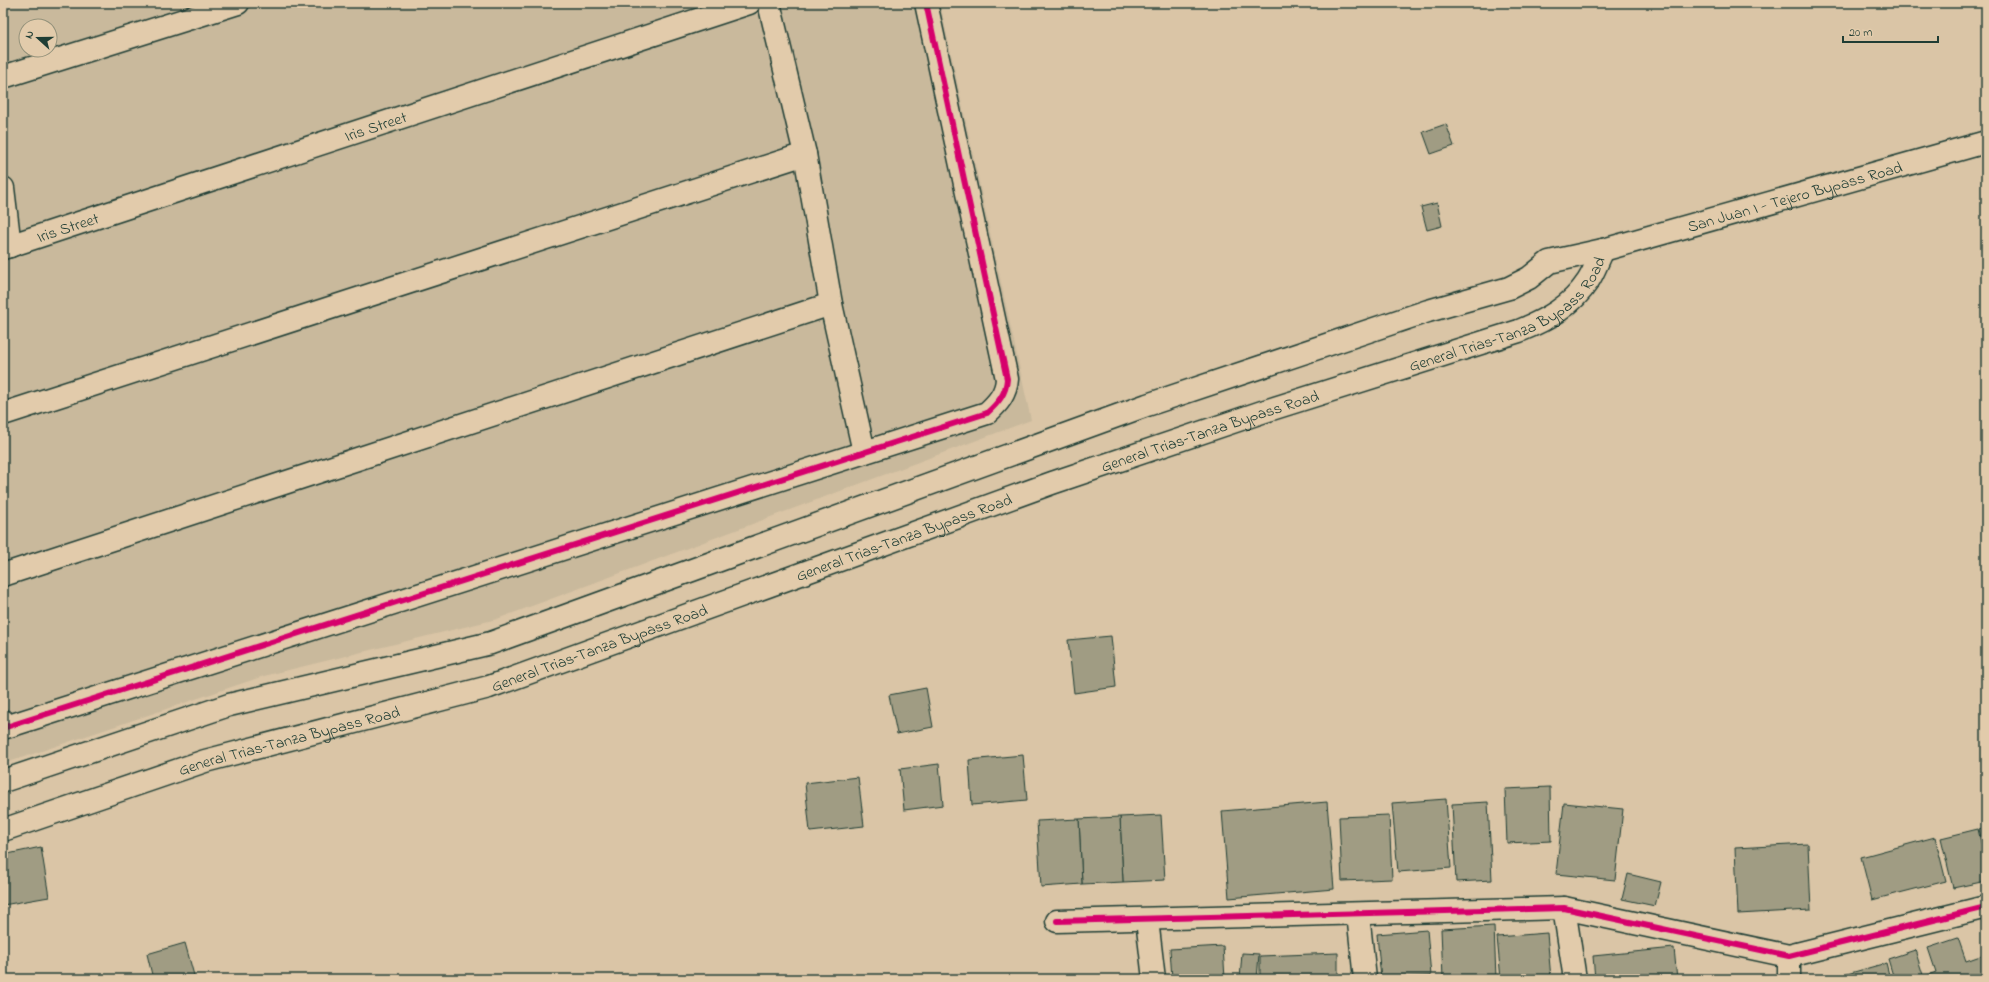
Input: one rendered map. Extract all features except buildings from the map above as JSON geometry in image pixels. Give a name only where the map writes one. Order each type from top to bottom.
[{"type":"street","points":[[3,77],[238,3]]},
{"type":"street","name":"Iris Street","points":[[7,247],[749,3]]},
{"type":"street","points":[[769,3],[805,154],[831,304],[864,452]]},
{"type":"street","points":[[3,721],[6,727],[987,413],[998,404],[1006,389],[1007,378],[926,3]]},
{"type":"street","name":"San Juan I - Tejero Bypass Road","points":[[1603,250],[1986,142]]},
{"type":"street","points":[[3,414],[805,154]]},
{"type":"street","points":[[3,188],[7,247]]},
{"type":"street","name":"General Trias–Tanza Bypass Road","points":[[3,781],[229,705],[492,643],[1133,410],[1428,311],[1509,288],[1529,278],[1549,262],[1603,250]]},
{"type":"street","name":"General Trias–Tanza Bypass Road","points":[[3,830],[205,761],[489,687],[1059,480],[1262,412],[1519,331],[1545,321],[1573,300],[1588,281],[1603,250]]},
{"type":"street","points":[[3,575],[831,304]]},
{"type":"street","points":[[1057,921],[1147,920],[1564,908],[1789,956],[1986,907]]},
{"type":"street","points":[[1564,908],[1575,979]]},
{"type":"street","points":[[1358,914],[1365,979]]},
{"type":"street","points":[[1147,920],[1154,979]]},
{"type":"street","points":[[1789,956],[1789,979]]},
{"type":"shaded area","points":[[3,3],[940,3],[1031,420],[497,619],[264,676],[3,764]]},
{"type":"cycle path","points":[[3,721],[6,727],[987,413],[1001,398],[1007,379],[926,3]]},
{"type":"cycle path","points":[[1057,921],[1564,908],[1789,956],[1986,907]]}]
